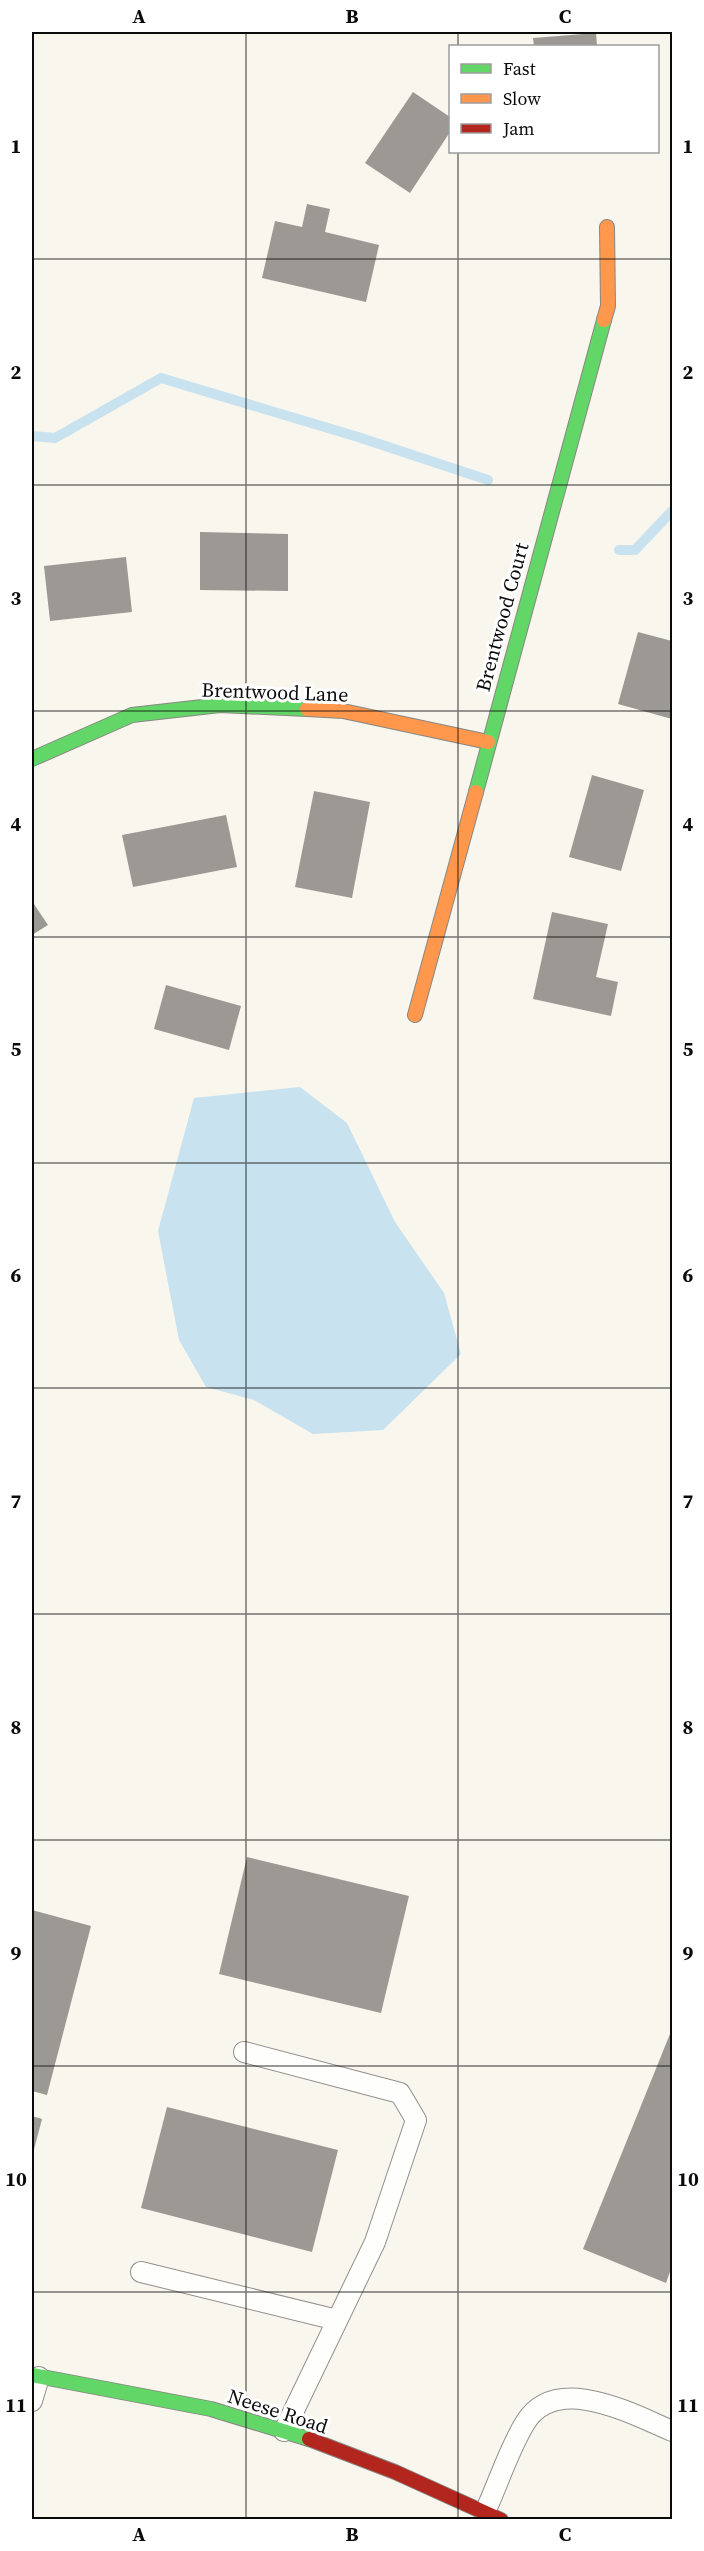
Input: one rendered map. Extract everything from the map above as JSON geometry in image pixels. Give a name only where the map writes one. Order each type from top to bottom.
[{"type":"street","name":"Brentwood Court","points":[[415,1015],[608,306],[607,227]]},
{"type":"street","name":"Brentwood Lane","points":[[32,759],[132,715],[220,705],[344,711],[488,742]]},
{"type":"street","name":"Neese Road","points":[[35,2376],[212,2409],[285,2431],[402,2476],[493,2516]]},
{"type":"lane","points":[[244,2052],[400,2093],[416,2120],[375,2242],[285,2431]]},
{"type":"lane","points":[[141,2272],[337,2320]]},
{"type":"lane","points":[[32,2401],[35,2376]]},
{"type":"lane","points":[[493,2516],[526,2421],[547,2403],[576,2397],[612,2406],[672,2431]]},
{"type":"water","points":[[300,1087],[347,1123],[395,1222],[444,1293],[461,1354],[383,1430],[313,1434],[254,1400],[206,1387],[179,1340],[158,1231],[194,1098]]},
{"type":"building","points":[[596,33],[597,45],[534,45],[533,38]]},
{"type":"building","points":[[413,92],[449,116],[449,134],[410,193],[365,163]]},
{"type":"building","points":[[307,204],[330,209],[325,232],[379,245],[366,302],[262,278],[275,221],[302,227]]},
{"type":"building","points":[[200,532],[288,534],[288,591],[200,590]]},
{"type":"building","points":[[126,557],[132,612],[50,621],[44,566]]},
{"type":"building","points":[[638,632],[672,641],[672,719],[618,704]]},
{"type":"building","points":[[592,775],[644,790],[621,871],[569,857]]},
{"type":"building","points":[[314,791],[370,802],[352,898],[295,887]]},
{"type":"building","points":[[226,815],[237,867],[133,887],[122,835]]},
{"type":"building","points":[[32,901],[48,925],[32,935]]},
{"type":"building","points":[[552,912],[608,924],[596,977],[618,982],[611,1016],[533,999]]},
{"type":"building","points":[[166,985],[241,1006],[229,1050],[154,1029]]},
{"type":"building","points":[[247,1857],[409,1896],[381,2013],[219,1974]]},
{"type":"building","points":[[32,1910],[91,1926],[47,2095],[32,2091]]},
{"type":"building","points":[[672,2029],[672,2266],[666,2283],[583,2249]]},
{"type":"building","points":[[167,2107],[338,2150],[312,2252],[141,2208]]},
{"type":"building","points":[[32,2116],[42,2119],[32,2157]]},
{"type":"waterway","points":[[32,436],[55,438],[161,378],[358,437],[488,480]]},
{"type":"waterway","points":[[619,550],[635,550],[672,511]]},
{"type":"traffic: fast","points":[[476,792],[604,320]]},
{"type":"traffic: fast","points":[[32,759],[132,715],[220,705],[307,709]]},
{"type":"traffic: fast","points":[[32,2375],[211,2409],[309,2439]]},
{"type":"traffic: slow","points":[[604,320],[608,306],[607,227]]},
{"type":"traffic: slow","points":[[307,709],[343,711],[488,742]]},
{"type":"traffic: slow","points":[[415,1015],[476,792]]},
{"type":"traffic: jam","points":[[309,2439],[395,2472],[501,2520]]}]
